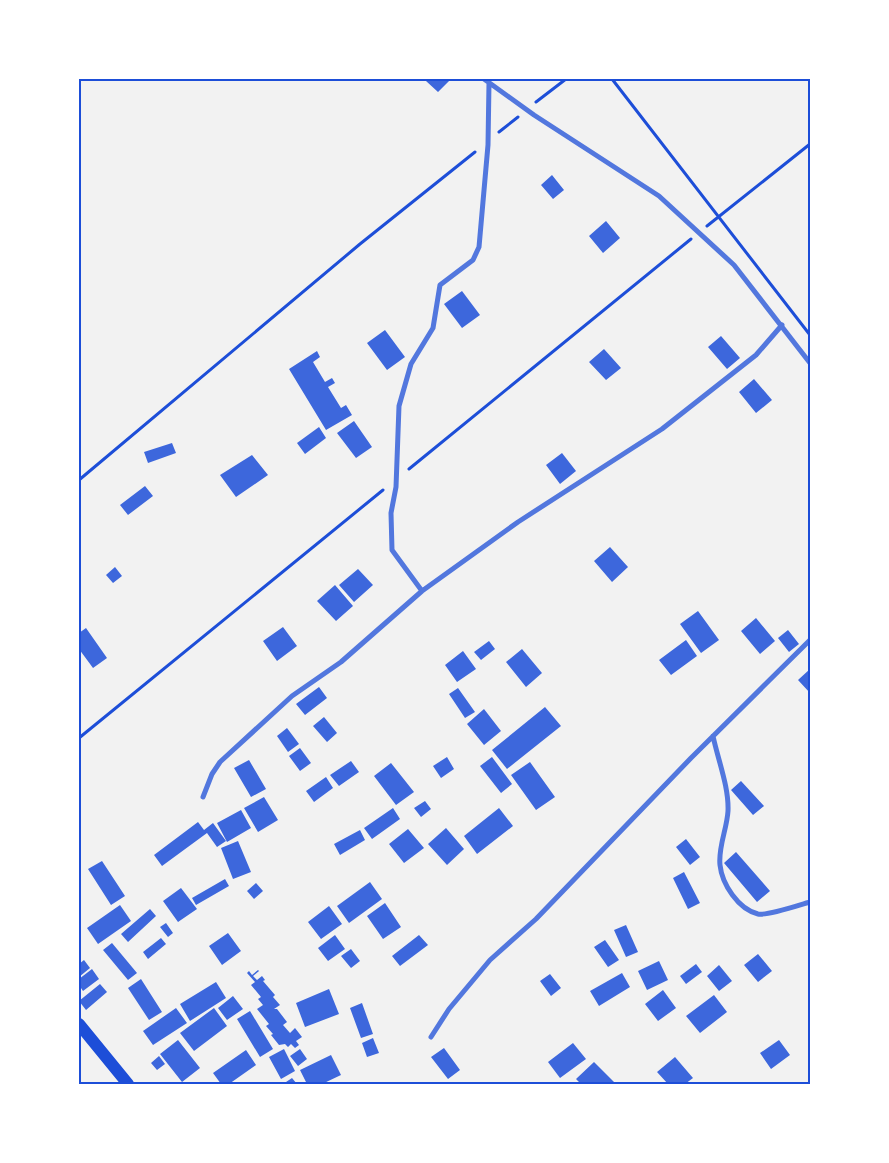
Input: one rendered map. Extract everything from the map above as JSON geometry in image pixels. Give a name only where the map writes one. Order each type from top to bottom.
[{"type":"main road","points":[[79,1024],[128,1084]]},
{"type":"street","points":[[484,79],[526,110],[660,196],[734,265],[810,362]]},
{"type":"street","points":[[422,591],[392,550],[391,513],[395,498],[398,418],[408,375],[433,328],[440,286],[472,260],[478,247],[488,141],[489,82]]},
{"type":"street","points":[[203,797],[212,774],[220,762],[292,696],[340,662],[422,591],[518,522],[662,429],[756,355],[782,325]]},
{"type":"street","points":[[432,1037],[450,1009],[490,960],[536,919],[713,736],[810,640]]},
{"type":"street","points":[[713,736],[727,803],[720,864],[724,880],[733,895],[745,908],[759,914],[810,902]]},
{"type":"path","points":[[79,480],[360,244],[566,79]]},
{"type":"path","points":[[612,79],[810,335]]},
{"type":"path","points":[[79,738],[810,144]]},
{"type":"building","points":[[429,79],[451,79],[438,92],[426,81]]},
{"type":"building","points":[[552,175],[564,190],[553,199],[541,185]]},
{"type":"building","points":[[606,221],[620,238],[603,253],[589,236]]},
{"type":"building","points":[[462,291],[480,315],[462,328],[444,304]]},
{"type":"building","points":[[385,330],[405,357],[387,370],[367,343]]},
{"type":"building","points":[[721,336],[740,358],[727,369],[708,347]]},
{"type":"building","points":[[604,349],[621,368],[606,380],[589,362]]},
{"type":"building","points":[[317,351],[320,357],[313,362],[325,382],[332,378],[335,383],[328,387],[341,408],[346,405],[352,415],[326,430],[289,369]]},
{"type":"building","points":[[754,379],[772,400],[756,413],[739,392]]},
{"type":"building","points":[[354,421],[372,447],[356,458],[337,433]]},
{"type":"building","points":[[319,427],[326,438],[305,454],[297,443]]},
{"type":"building","points":[[172,443],[176,453],[148,463],[144,452]]},
{"type":"building","points":[[562,453],[576,471],[560,484],[546,465]]},
{"type":"building","points":[[252,455],[268,475],[236,497],[220,475]]},
{"type":"building","points":[[145,486],[153,496],[128,515],[120,505]]},
{"type":"building","points":[[610,547],[628,567],[612,582],[594,561]]},
{"type":"building","points":[[115,567],[122,576],[113,583],[106,575]]},
{"type":"building","points":[[358,569],[373,585],[354,602],[339,585]]},
{"type":"building","points":[[335,585],[353,606],[336,621],[317,601]]},
{"type":"building","points":[[698,611],[719,640],[701,653],[680,624]]},
{"type":"building","points":[[756,618],[775,641],[760,654],[741,631]]},
{"type":"building","points":[[283,627],[297,646],[277,661],[263,641]]},
{"type":"building","points":[[86,628],[107,658],[93,668],[79,649],[79,633]]},
{"type":"building","points":[[788,630],[799,644],[789,652],[778,638]]},
{"type":"building","points":[[686,640],[697,656],[671,675],[659,660]]},
{"type":"building","points":[[489,641],[495,649],[481,660],[474,652]]},
{"type":"building","points":[[522,649],[542,673],[526,687],[506,662]]},
{"type":"building","points":[[463,651],[476,669],[457,682],[445,665]]},
{"type":"building","points":[[810,669],[810,693],[798,680]]},
{"type":"building","points":[[319,687],[327,698],[305,715],[296,704]]},
{"type":"building","points":[[458,688],[475,712],[465,718],[449,694]]},
{"type":"building","points":[[545,707],[561,726],[507,769],[492,750]]},
{"type":"building","points":[[484,709],[501,731],[484,745],[467,724]]},
{"type":"building","points":[[324,717],[337,733],[327,742],[313,726]]},
{"type":"building","points":[[287,728],[299,744],[288,752],[277,736]]},
{"type":"building","points":[[300,748],[311,763],[300,771],[289,756]]},
{"type":"building","points":[[447,757],[454,769],[441,778],[433,766]]},
{"type":"building","points":[[492,757],[512,784],[501,793],[480,766]]},
{"type":"building","points":[[249,760],[266,789],[251,797],[234,768]]},
{"type":"building","points":[[351,761],[359,772],[339,786],[330,775]]},
{"type":"building","points":[[530,762],[555,797],[536,810],[511,775]]},
{"type":"building","points":[[391,763],[414,792],[396,805],[374,776]]},
{"type":"building","points":[[326,777],[333,788],[314,802],[306,791]]},
{"type":"building","points":[[741,781],[764,806],[753,815],[731,790]]},
{"type":"building","points":[[264,797],[278,820],[258,832],[244,808]]},
{"type":"building","points":[[425,801],[431,809],[421,817],[414,808]]},
{"type":"building","points":[[393,808],[400,819],[372,839],[364,828]]},
{"type":"building","points":[[499,808],[513,826],[477,854],[464,836]]},
{"type":"building","points":[[241,810],[251,828],[227,842],[217,823]]},
{"type":"building","points":[[198,822],[204,830],[213,823],[226,841],[217,847],[207,833],[162,866],[154,855]]},
{"type":"building","points":[[446,828],[464,849],[447,865],[428,844]]},
{"type":"building","points":[[408,829],[424,848],[404,863],[389,844]]},
{"type":"building","points":[[360,830],[365,840],[340,855],[334,844]]},
{"type":"building","points":[[686,839],[700,857],[690,865],[676,847]]},
{"type":"building","points":[[238,841],[251,872],[233,879],[221,848]]},
{"type":"building","points":[[736,852],[770,891],[757,902],[724,863]]},
{"type":"building","points":[[102,861],[125,896],[111,905],[88,869]]},
{"type":"building","points":[[684,872],[700,903],[688,909],[673,878]]},
{"type":"building","points":[[225,879],[229,886],[196,905],[192,898]]},
{"type":"building","points":[[370,882],[382,899],[349,923],[337,906]]},
{"type":"building","points":[[256,883],[263,891],[254,899],[247,891]]},
{"type":"building","points":[[181,888],[197,909],[178,922],[163,901]]},
{"type":"building","points":[[385,903],[401,927],[383,939],[367,916]]},
{"type":"building","points":[[120,905],[131,921],[98,944],[87,928]]},
{"type":"building","points":[[329,906],[342,924],[321,939],[308,922]]},
{"type":"building","points":[[150,909],[156,916],[128,942],[121,934]]},
{"type":"building","points":[[166,923],[173,933],[168,937],[160,927]]},
{"type":"building","points":[[626,925],[638,952],[626,957],[614,930]]},
{"type":"building","points":[[228,933],[241,951],[222,965],[209,946]]},
{"type":"building","points":[[335,935],[345,949],[328,961],[318,948]]},
{"type":"building","points":[[419,935],[428,945],[400,966],[392,956]]},
{"type":"building","points":[[161,938],[166,944],[148,959],[143,952]]},
{"type":"building","points":[[605,940],[619,960],[608,967],[594,947]]},
{"type":"building","points":[[112,943],[137,973],[128,980],[103,950]]},
{"type":"building","points":[[351,949],[360,961],[351,968],[341,956]]},
{"type":"building","points":[[758,954],[772,971],[758,982],[744,965]]},
{"type":"building","points":[[84,960],[90,968],[79,977],[79,964]]},
{"type":"building","points":[[659,961],[668,980],[647,990],[638,971]]},
{"type":"building","points":[[696,964],[702,972],[686,984],[680,976]]},
{"type":"building","points":[[719,965],[732,981],[719,991],[707,976]]},
{"type":"building","points":[[92,969],[99,979],[83,991],[79,985],[79,979]]},
{"type":"building","points":[[258,970],[253,976],[257,980],[262,976],[265,980],[263,981],[275,995],[273,997],[280,1005],[274,1009],[277,1009],[287,1022],[283,1025],[290,1033],[295,1028],[302,1037],[296,1041],[299,1045],[295,1048],[291,1044],[288,1047],[285,1044],[279,1045],[266,1026],[269,1024],[257,1009],[263,1005],[258,999],[261,997],[251,985],[255,982],[247,973],[249,971],[252,975]]},
{"type":"building","points":[[622,973],[630,987],[599,1006],[590,991]]},
{"type":"building","points":[[550,974],[561,988],[551,996],[540,981]]},
{"type":"building","points":[[141,979],[162,1012],[149,1020],[128,988]]},
{"type":"building","points":[[216,982],[226,998],[190,1021],[180,1004]]},
{"type":"building","points":[[100,984],[107,992],[86,1010],[79,1001]]},
{"type":"building","points":[[329,989],[339,1014],[305,1027],[296,1003]]},
{"type":"building","points":[[663,990],[676,1008],[658,1021],[645,1004]]},
{"type":"building","points":[[714,995],[727,1012],[700,1033],[686,1016]]},
{"type":"building","points":[[233,996],[243,1009],[227,1020],[218,1008]]},
{"type":"building","points":[[362,1003],[373,1034],[361,1038],[350,1008]]},
{"type":"building","points":[[176,1008],[187,1023],[153,1045],[143,1031]]},
{"type":"building","points":[[214,1008],[227,1026],[194,1051],[180,1033]]},
{"type":"building","points":[[250,1011],[273,1049],[260,1057],[237,1019]]},
{"type":"building","points":[[373,1038],[379,1053],[367,1057],[362,1043]]},
{"type":"building","points":[[178,1040],[200,1068],[182,1082],[160,1054]]},
{"type":"building","points":[[779,1040],[790,1055],[771,1069],[760,1053]]},
{"type":"building","points":[[573,1043],[586,1059],[560,1078],[548,1062]]},
{"type":"building","points":[[444,1048],[460,1070],[448,1079],[431,1057]]},
{"type":"building","points":[[284,1049],[295,1071],[281,1079],[269,1057]]},
{"type":"building","points":[[300,1049],[307,1059],[298,1066],[290,1056]]},
{"type":"building","points":[[246,1050],[256,1065],[229,1084],[221,1084],[213,1073]]},
{"type":"building","points":[[331,1055],[341,1075],[322,1084],[307,1084],[300,1070]]},
{"type":"building","points":[[159,1056],[165,1064],[157,1070],[151,1063]]},
{"type":"building","points":[[675,1057],[693,1078],[685,1084],[668,1084],[657,1072]]},
{"type":"building","points":[[594,1062],[616,1084],[581,1084],[576,1079]]},
{"type":"building","points":[[292,1078],[297,1084],[283,1084]]}]
